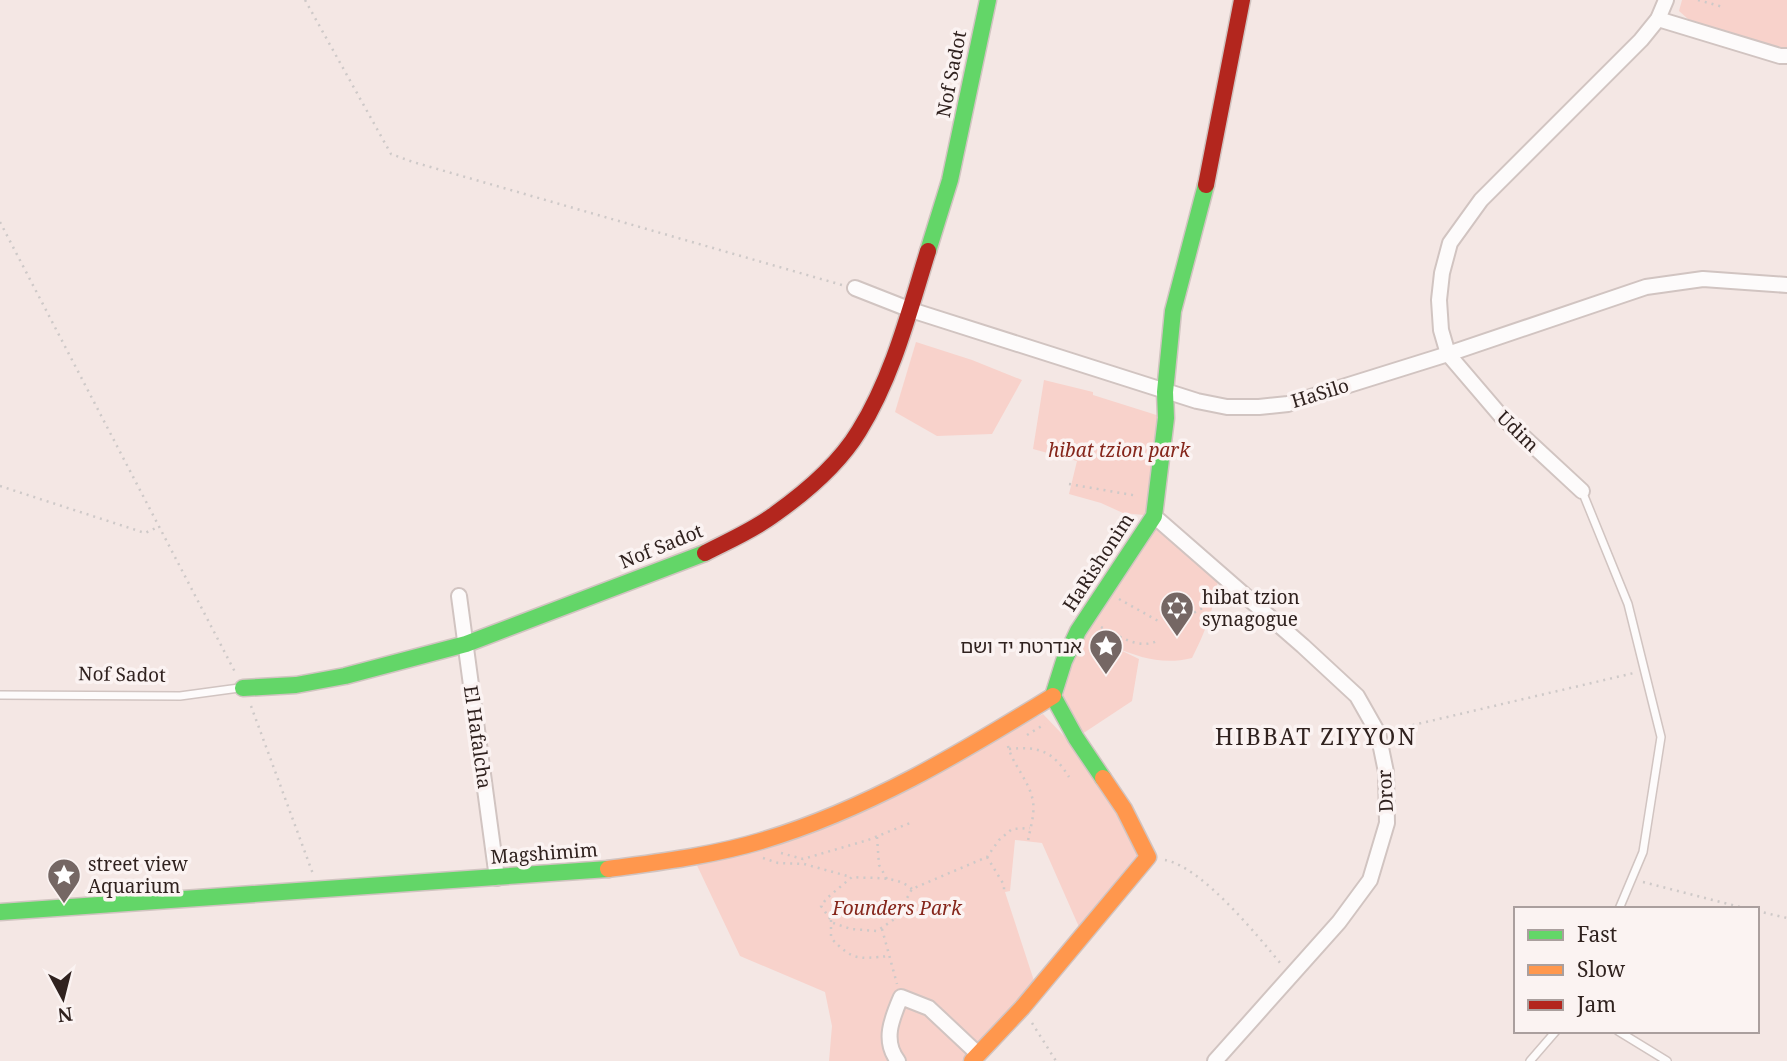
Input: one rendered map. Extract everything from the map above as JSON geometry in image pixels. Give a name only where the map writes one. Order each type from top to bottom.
[{"type":"street","name":"Nof Sadot","points":[[243,688],[296,685],[333,678],[466,644],[705,553],[773,516],[803,492],[834,463],[858,433],[878,396],[898,348],[950,180],[988,0]]},
{"type":"street","name":"HaRishonim","points":[[1053,695],[1064,661],[1085,620],[1154,516],[1166,418],[1165,392],[1173,310],[1208,176],[1242,0]]},
{"type":"street","name":"Udim","points":[[1582,491],[1501,416],[1448,354],[1441,330],[1439,300],[1450,243],[1481,200],[1641,40],[1658,19],[1666,0]]},
{"type":"street","points":[[1658,19],[1787,56]]},
{"type":"street","name":"HaSilo","points":[[855,288],[911,310],[1165,392],[1227,407],[1259,407],[1288,404],[1448,354],[1646,287],[1703,279],[1787,285]]},
{"type":"street","name":"Dror","points":[[1154,516],[1357,696],[1378,733],[1386,772],[1387,823],[1370,880],[1339,922],[1215,1061]]},
{"type":"street","name":"El Hafalcha","points":[[459,596],[498,878]]},
{"type":"street","points":[[898,1061],[891,1052],[890,1023],[901,997],[929,1009],[975,1057],[1022,1008],[1148,857],[1124,809],[1076,738],[1053,695]]},
{"type":"street","name":"Magshimim","points":[[0,912],[600,870],[693,857],[761,841],[844,811],[958,755],[1053,695]]},
{"type":"lane","name":"Udim","points":[[1582,491],[1628,604],[1661,737],[1643,852],[1620,907]]},
{"type":"lane","name":"Nof Sadot","points":[[0,695],[180,696],[243,688]]},
{"type":"lane","points":[[1530,1061],[1554,1033]]},
{"type":"lane","points":[[1621,1033],[1667,1061]]},
{"type":"path","points":[[304,0],[391,153],[413,162],[855,288]]},
{"type":"path","points":[[1698,0],[1723,7]]},
{"type":"path","points":[[0,222],[243,688],[309,859],[317,889]]},
{"type":"path","points":[[1069,484],[1156,499]]},
{"type":"path","points":[[0,486],[145,533],[158,527]]},
{"type":"path","points":[[1188,616],[1208,605],[1221,574]]},
{"type":"path","points":[[1104,591],[1160,622]]},
{"type":"path","points":[[1085,620],[1142,645],[1151,645],[1159,640]]},
{"type":"path","points":[[1378,733],[1644,670]]},
{"type":"path","points":[[1003,726],[1011,759],[1027,783],[1034,804],[1028,841]]},
{"type":"path","points":[[1009,749],[1032,748],[1053,756],[1069,777]]},
{"type":"path","points":[[761,841],[773,851],[790,858],[803,859],[877,837],[910,823]]},
{"type":"path","points":[[852,877],[821,906],[833,923],[865,931],[882,928],[896,918],[912,889],[987,857],[1012,829],[1030,828]]},
{"type":"path","points":[[877,837],[879,865],[887,879]]},
{"type":"path","points":[[761,841],[761,854],[765,860],[804,864],[852,877],[887,879],[905,883],[912,889]]},
{"type":"path","points":[[987,857],[1004,885],[1004,891]]},
{"type":"path","points":[[1148,857],[1171,862],[1199,878],[1250,928],[1291,975]]},
{"type":"path","points":[[1631,879],[1740,907]]},
{"type":"path","points":[[1759,912],[1787,919]]},
{"type":"path","points":[[831,919],[831,939],[847,955],[863,959],[889,956]]},
{"type":"path","points":[[882,928],[892,970]]},
{"type":"path","points":[[1022,1008],[1056,1061]]},
{"type":"green space","points":[[1682,0],[1787,0],[1787,50],[1729,36],[1688,19],[1679,11]]},
{"type":"green space","points":[[916,342],[1022,380],[992,434],[937,436],[895,412]]},
{"type":"green space","name":"hibat tzion park","points":[[1044,380],[1093,392],[1093,395],[1166,418],[1154,516],[1123,513],[1101,503],[1069,494],[1077,461],[1033,449]]},
{"type":"green space","points":[[1159,521],[1218,580],[1205,630],[1192,658],[1171,661],[1152,659],[1114,647],[1139,659],[1132,701],[1076,738],[1053,696],[1078,631]]},
{"type":"green space","name":"Founders Park","points":[[1043,714],[1105,779],[1148,857],[1083,936],[1042,843],[1015,840],[1010,891],[1005,892],[1037,990],[972,1061],[829,1061],[832,1026],[825,992],[740,956],[693,857],[781,841]]},
{"type":"traffic: fast","points":[[928,251],[950,180],[988,0]]},
{"type":"traffic: fast","points":[[1103,778],[1076,738],[1053,696],[1064,661],[1078,631],[1154,516],[1166,418],[1165,392],[1173,311],[1206,185]]},
{"type":"traffic: fast","points":[[243,688],[296,685],[345,676],[466,644],[705,553]]},
{"type":"traffic: fast","points":[[0,912],[608,869]]},
{"type":"traffic: slow","points":[[608,869],[723,851],[800,828],[875,797],[912,778],[1053,696]]},
{"type":"traffic: slow","points":[[972,1061],[1022,1008],[1148,857],[1124,809],[1103,778]]},
{"type":"traffic: jam","points":[[1206,185],[1242,0]]},
{"type":"traffic: jam","points":[[705,553],[741,535],[787,505],[821,477],[851,443],[871,410],[891,366],[928,251]]},
{"type":"place","name":"hibat tzion synagogue","points":[[1177,638]]},
{"type":"place","name":"אנדרטת יד ושם","points":[[1106,676]]},
{"type":"place","name":"street view Aquarium","points":[[64,905]]},
{"type":"district","name":"HIBBAT ZIYYON","points":[[1316,737]]}]
